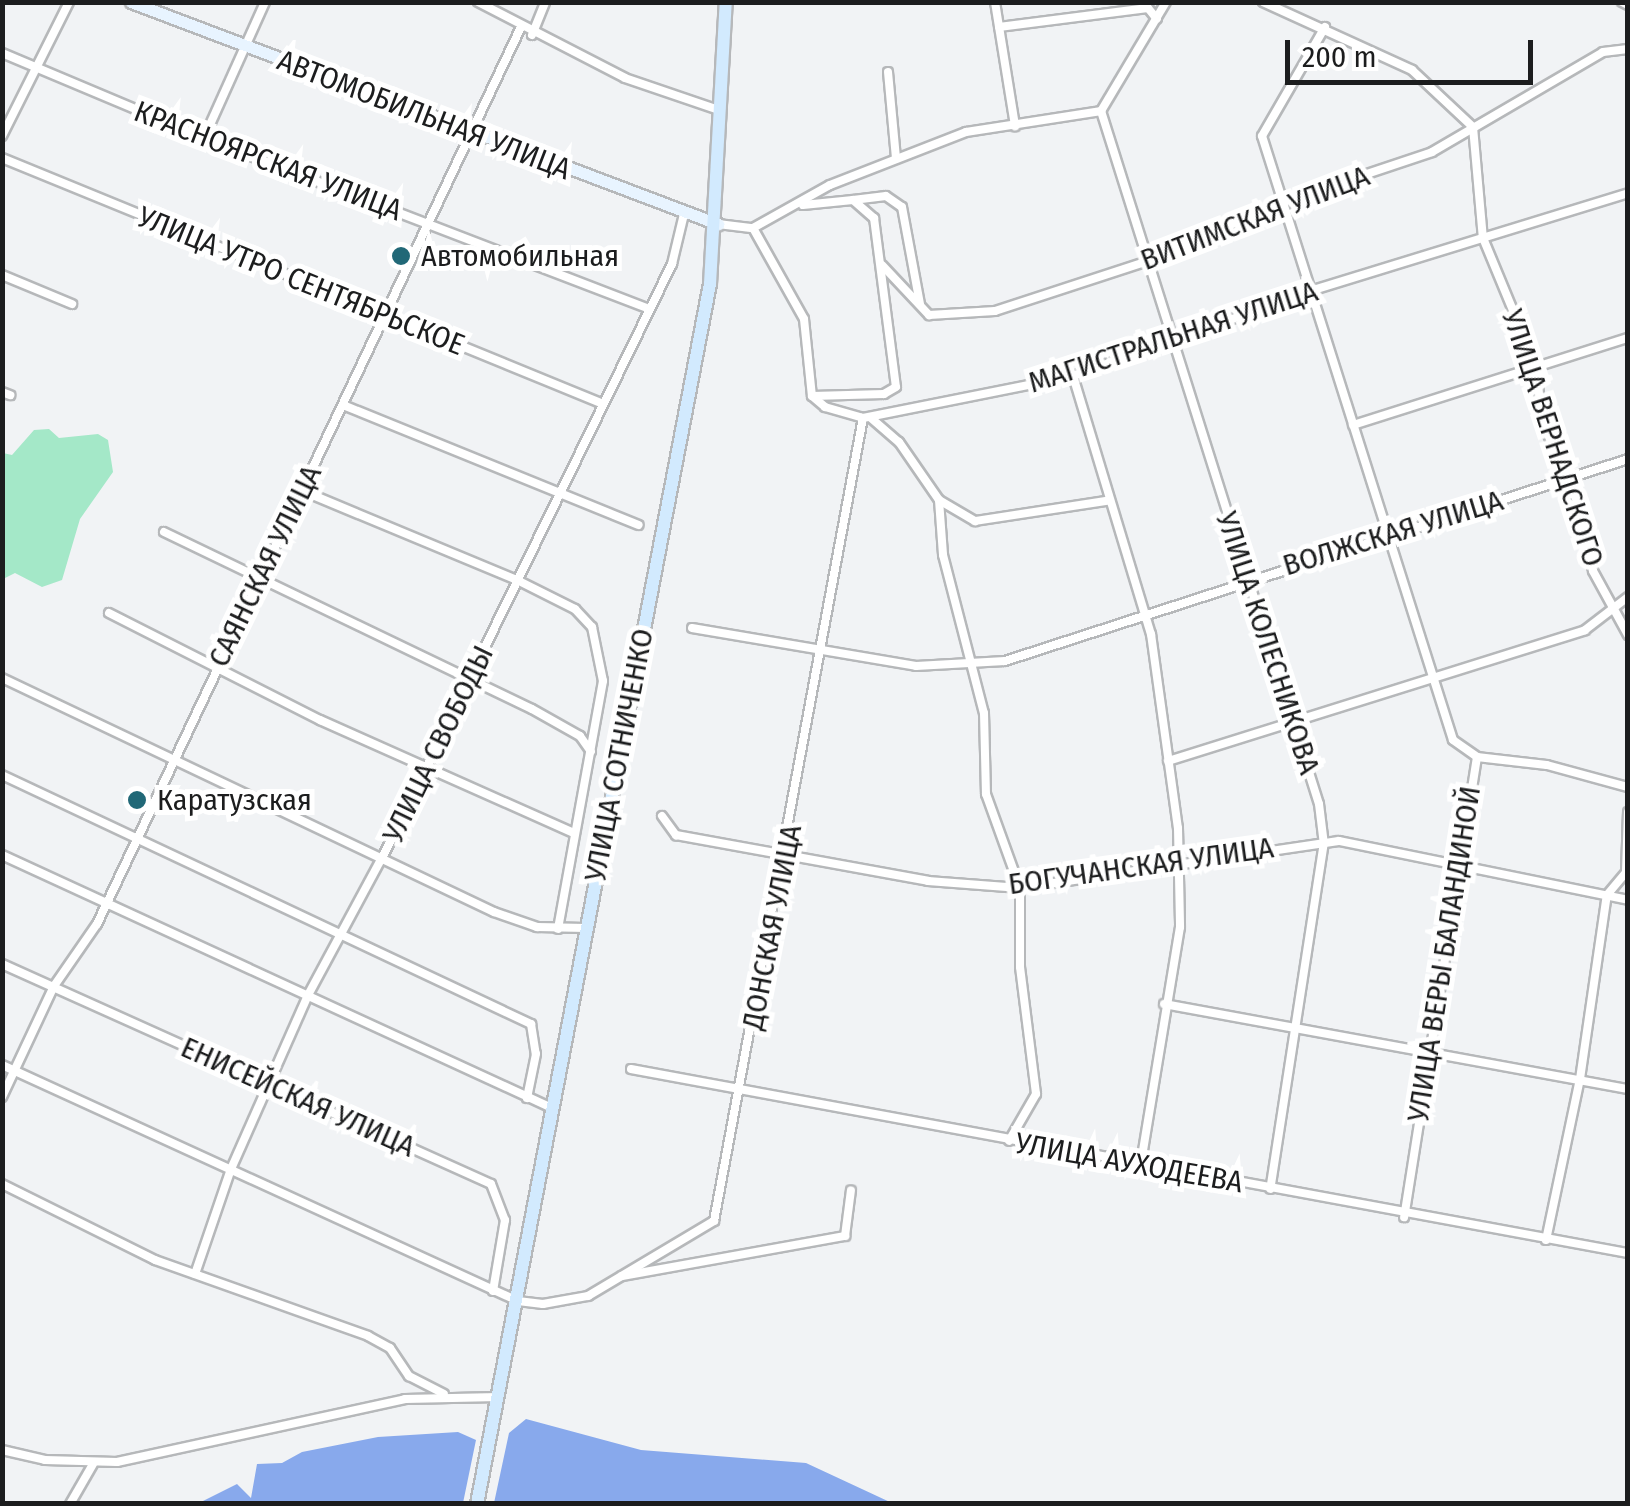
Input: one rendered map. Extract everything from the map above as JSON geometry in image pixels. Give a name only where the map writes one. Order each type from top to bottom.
[{"type":"main road","name":"УЛИЦА СОТНИЧЕНКО","points":[[478,1504],[718,224],[726,2]]},
{"type":"street","points":[[2,136],[68,2]]},
{"type":"street","name":"АВТОМОБИЛЬНАЯ УЛИЦА","points":[[131,2],[718,224]]},
{"type":"street","points":[[204,138],[265,2]]},
{"type":"street","points":[[478,2],[520,29],[625,78],[724,110]]},
{"type":"street","points":[[532,35],[545,2]]},
{"type":"street","points":[[996,2],[1015,126]]},
{"type":"street","points":[[718,224],[754,228],[803,206],[830,185],[966,132],[1101,111],[1166,2]]},
{"type":"street","points":[[1264,2],[1412,70],[1472,126]]},
{"type":"street","points":[[999,27],[1148,8],[1157,19]]},
{"type":"street","name":"УЛИЦА ВЕРЫ БАЛАНДИНОЙ","points":[[1325,27],[1262,136],[1307,292],[1390,534],[1453,740],[1476,757],[1426,1053],[1404,1217]]},
{"type":"street","name":"САЯНСКАЯ УЛИЦА","points":[[2,1097],[54,986],[97,924],[172,757],[388,315],[520,29]]},
{"type":"street","name":"ВИТИМСКАЯ УЛИЦА","points":[[920,308],[929,315],[995,311],[1148,260],[1280,203],[1404,163],[1603,52],[1628,49]]},
{"type":"street","name":"КРАСНОЯРСКАЯ УЛИЦА","points":[[2,53],[204,138],[647,308]]},
{"type":"street","points":[[888,72],[898,127],[896,159]]},
{"type":"street","name":"УЛИЦА КОЛЕСНИКОВА","points":[[1101,111],[1293,720],[1324,842],[1270,1189]]},
{"type":"street","name":"УЛИЦА ВЕРНАДСКОГО","points":[[1472,126],[1483,238],[1536,366],[1542,421],[1580,508],[1593,571],[1628,635]]},
{"type":"street","name":"УЛИЦА УТРО СЕНТЯБРЬСКОЕ","points":[[2,158],[601,403]]},
{"type":"street","name":"МАГИСТРАЛЬНАЯ УЛИЦА","points":[[867,418],[1072,376],[1172,337],[1307,292],[1628,193]]},
{"type":"street","points":[[803,206],[886,196],[902,207],[920,308]]},
{"type":"street","points":[[812,396],[884,394],[896,387],[874,218],[854,200]]},
{"type":"street","name":"УЛИЦА СВОБОДЫ","points":[[194,1274],[230,1169],[308,995],[428,766],[557,488],[672,264],[684,214]]},
{"type":"street","points":[[754,228],[804,318],[812,396],[824,407],[867,418],[899,442],[939,500],[975,521],[1106,501]]},
{"type":"street","points":[[882,265],[920,308]]},
{"type":"street","points":[[2,275],[72,304]]},
{"type":"street","points":[[1353,424],[1628,338]]},
{"type":"street","points":[[1072,376],[1106,501],[1146,618],[1181,862],[1180,927],[1164,1004],[1140,1168]]},
{"type":"street","points":[[343,405],[557,488],[639,525]]},
{"type":"street","name":"ДОНСКАЯ УЛИЦА","points":[[518,1301],[570,1300],[714,1221],[867,418]]},
{"type":"street","name":"ВОЛЖСКАЯ УЛИЦА","points":[[692,628],[916,666],[970,665],[1146,618],[1246,578],[1628,459]]},
{"type":"street","points":[[303,490],[517,580],[575,609],[600,645],[603,680],[592,752],[572,832],[558,929]]},
{"type":"street","points":[[939,500],[943,555],[984,713],[986,794],[1020,888],[1020,968],[1036,1094],[1010,1141]]},
{"type":"street","points":[[164,532],[469,678],[580,736],[592,752]]},
{"type":"street","points":[[1168,761],[1584,630],[1628,597]]},
{"type":"street","points":[[109,613],[215,667],[572,832]]},
{"type":"street","points":[[2,678],[494,912],[558,929],[586,928]]},
{"type":"street","points":[[1476,757],[1547,765],[1628,787]]},
{"type":"street","points":[[2,775],[134,842],[530,1024],[536,1054],[527,1098]]},
{"type":"street","points":[[1546,1240],[1580,1079],[1607,895],[1626,872],[1628,812]]},
{"type":"street","name":"БОГУЧАНСКАЯ УЛИЦА","points":[[662,816],[676,835],[928,881],[1020,888],[1324,842],[1628,900]]},
{"type":"street","points":[[2,854],[552,1108]]},
{"type":"street","name":"ЕНИСЕЙСКАЯ УЛИЦА","points":[[2,964],[491,1184],[505,1220],[492,1291]]},
{"type":"street","points":[[1164,1004],[1628,1088]]},
{"type":"street","points":[[2,1065],[518,1301]]},
{"type":"street","name":"УЛИЦА АУХОДЕЕВА","points":[[631,1069],[741,1094],[1270,1189],[1404,1217],[1628,1253]]},
{"type":"street","points":[[2,1184],[194,1274],[368,1336],[390,1348],[409,1376],[448,1396]]},
{"type":"street","points":[[617,1276],[844,1236],[851,1190]]},
{"type":"street","points":[[2,1450],[93,1464],[154,1457],[405,1398],[498,1397]]},
{"type":"street","points":[[70,1504],[93,1464]]},
{"type":"green space","points":[[49,429],[59,438],[98,434],[108,440],[113,472],[80,519],[62,580],[42,587],[15,573],[3,579],[3,453],[12,455],[34,430]]},
{"type":"water","points":[[526,1419],[641,1450],[806,1463],[892,1503],[494,1503],[509,1433]]},
{"type":"water","points":[[458,1432],[476,1440],[463,1503],[199,1503],[237,1484],[251,1498],[257,1464],[282,1463],[302,1452],[378,1437]]},
{"type":"place","name":"Автомобильная","points":[[401,256]]},
{"type":"place","name":"Каратузская","points":[[137,800]]}]
